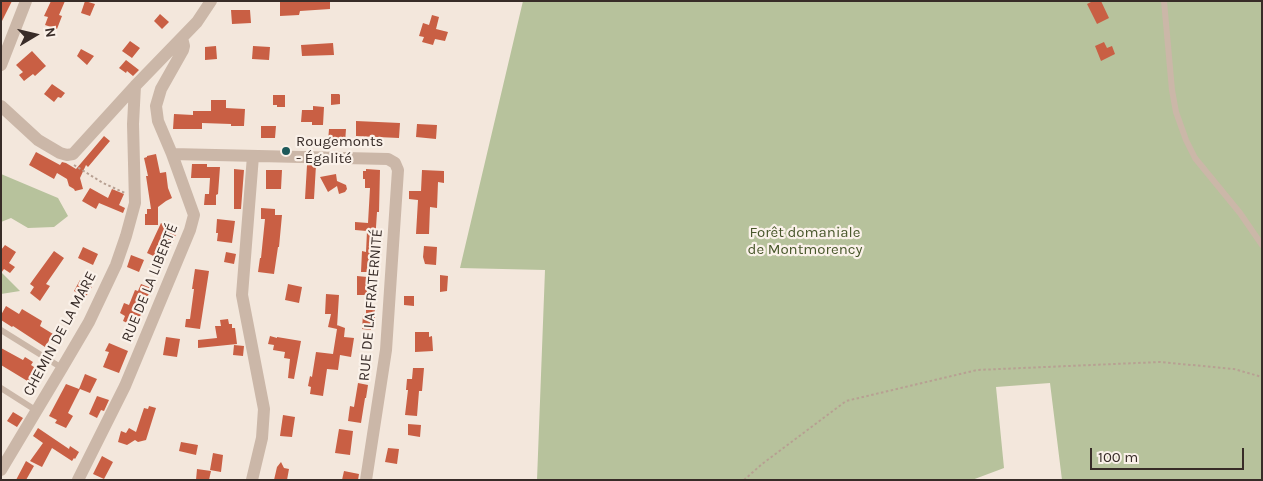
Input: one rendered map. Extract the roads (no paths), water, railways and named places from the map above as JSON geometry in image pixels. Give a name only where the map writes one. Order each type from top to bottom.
[{"type":"street","points":[[1,65],[26,1]]},
{"type":"street","points":[[1,106],[38,140],[60,153],[73,154],[197,22],[211,1]]},
{"type":"street","name":"RUE DE LA LIBERTÉ","points":[[78,480],[125,386],[190,230],[194,215],[158,121],[156,106],[161,89],[183,50],[182,38]]},
{"type":"street","name":"CHEMIN DE LA MARE","points":[[1,470],[89,322],[116,264],[126,236],[135,203],[133,124],[135,86]]},
{"type":"street","points":[[172,154],[253,156],[242,295],[264,409],[262,438],[252,480]]},
{"type":"street","name":"RUE DE LA FRATERNITÉ","points":[[253,156],[388,159],[395,163],[398,170],[386,350],[366,480]]},
{"type":"lane","points":[[1164,1],[1173,98],[1186,140],[1195,158],[1240,213],[1262,245]]},
{"type":"lane","points":[[1,330],[62,368]]},
{"type":"lane","points":[[1,388],[37,411]]},
{"type":"place","name":"Rougemonts - Égalité","points":[[286,151]]},
{"type":"park label","name":"Forêt domaniale de Montmorency","points":[[805,242]]}]
